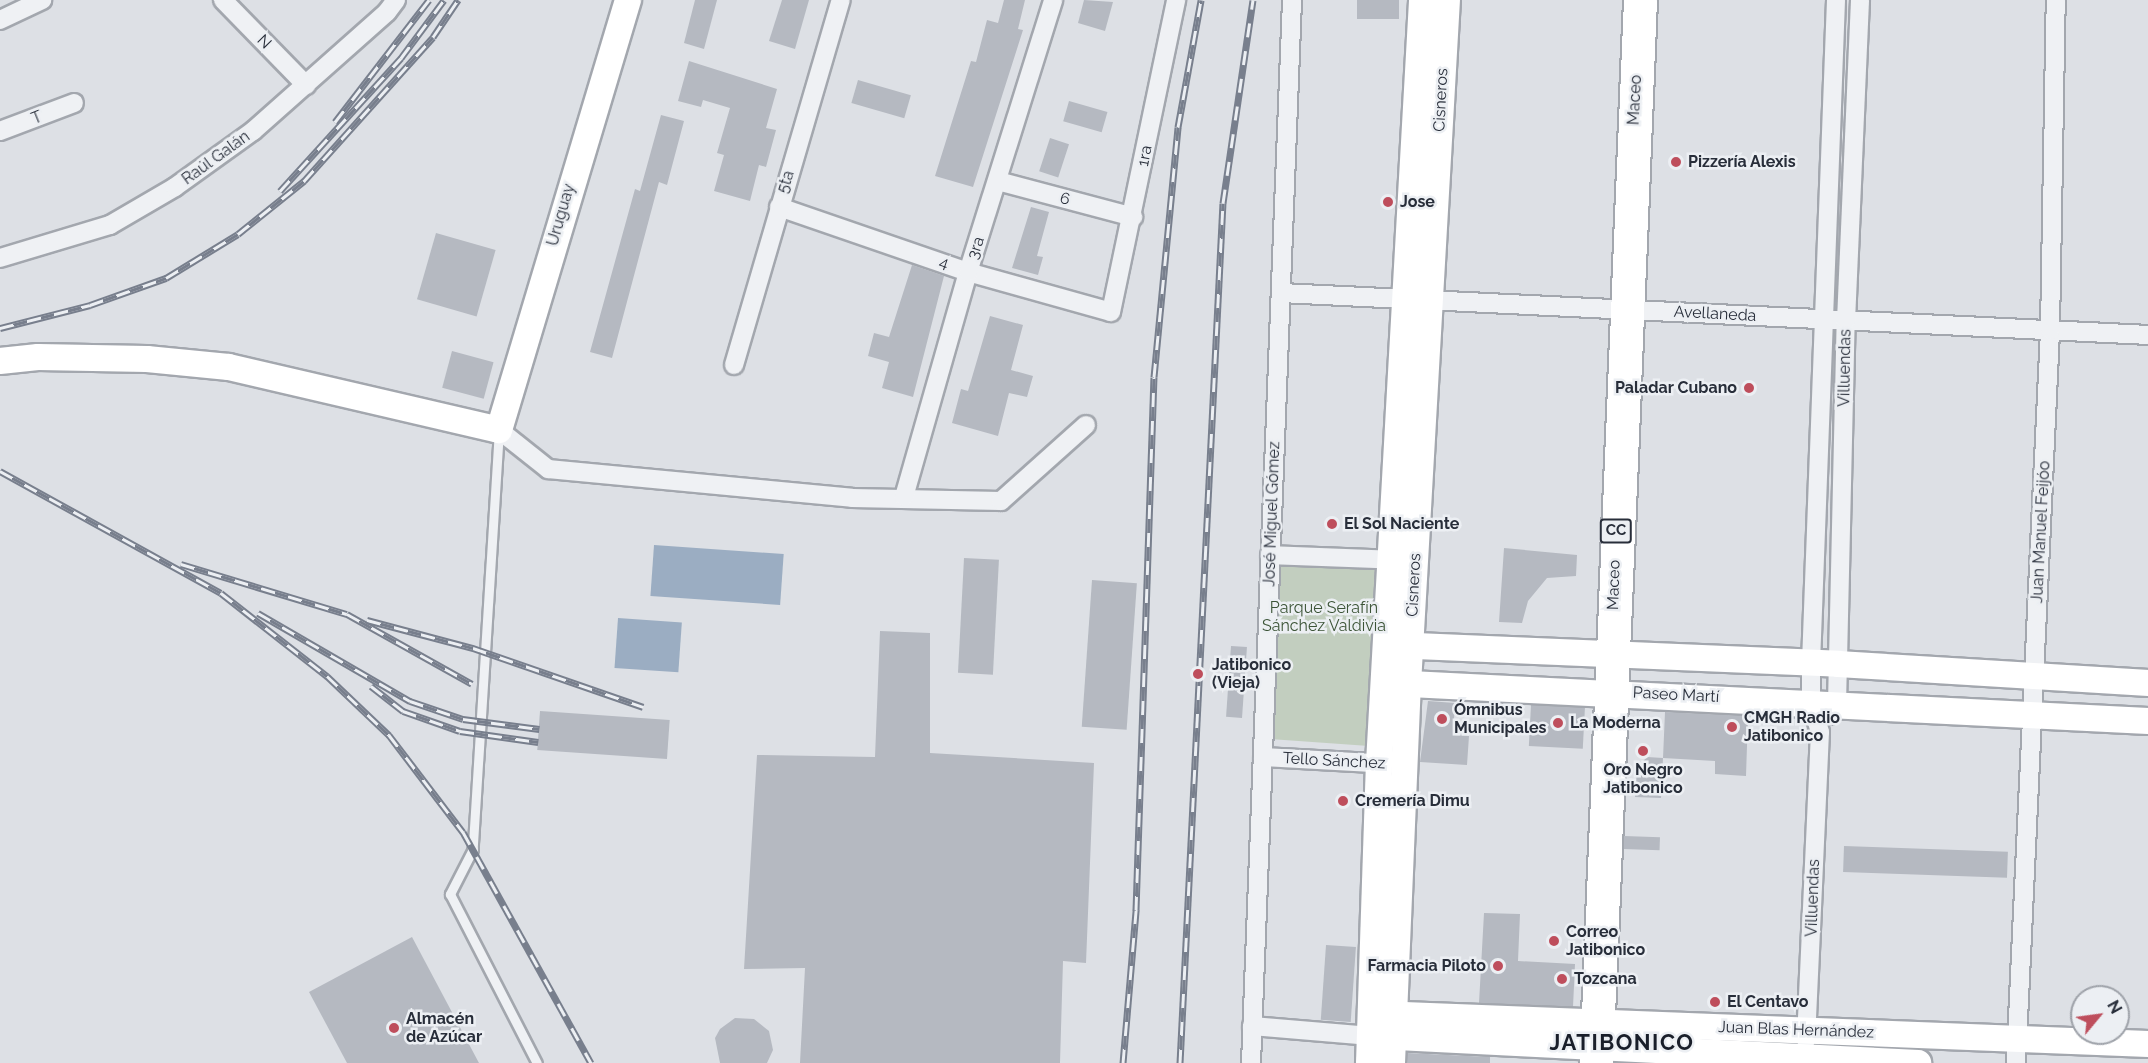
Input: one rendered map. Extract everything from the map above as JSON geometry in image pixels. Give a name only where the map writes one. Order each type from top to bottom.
[{"type":"highway","name":"Maceo","points":[[1597,1045],[1625,310],[1640,0]]},
{"type":"street","points":[[0,20],[42,0]]},
{"type":"street","name":"N","points":[[223,0],[306,85]]},
{"type":"street","name":"Raúl Galán","points":[[0,258],[110,225],[175,188],[253,131],[306,85],[396,0]]},
{"type":"street","name":"Uruguay","points":[[499,430],[628,0]]},
{"type":"street","name":"5ta","points":[[734,365],[841,0]]},
{"type":"street","name":"3ra","points":[[904,497],[968,272],[1053,0]]},
{"type":"street","name":"1ra","points":[[1112,312],[1176,0]]},
{"type":"street","name":"José Miguel Gómez","points":[[1251,1063],[1292,0]]},
{"type":"street","name":"Cisneros","points":[[1404,560],[1403,300],[1422,0]]},
{"type":"street","name":"Cisneros","points":[[1385,1033],[1379,763],[1396,683],[1404,560],[1430,301],[1447,0]]},
{"type":"street","name":"Villuendas","points":[[1804,1060],[1808,1030],[1820,732],[1811,702],[1810,663],[1821,319],[1836,0]]},
{"type":"street","name":"Villuendas","points":[[1820,732],[1837,704],[1846,321],[1860,0]]},
{"type":"street","name":"Juan Manuel Feijóo","points":[[2016,1051],[2035,715],[2050,330],[2056,0]]},
{"type":"street","name":"T","points":[[0,131],[74,103]]},
{"type":"street","name":"6","points":[[998,181],[1133,217]]},
{"type":"street","name":"4","points":[[779,207],[968,272],[1112,312]]},
{"type":"street","name":"Avellaneda","points":[[1281,293],[2148,335]]},
{"type":"street","points":[[0,361],[38,357],[147,359],[229,367],[499,430],[548,469],[685,485],[875,499],[904,497],[1001,501],[1086,425]]},
{"type":"street","points":[[1270,555],[1404,560]]},
{"type":"street","points":[[1399,646],[1838,664],[2148,683]]},
{"type":"street","name":"Cisneros","points":[[1369,1063],[1385,1033],[1405,765],[1396,683]]},
{"type":"street","name":"Paseo Martí","points":[[1396,683],[1610,691],[2148,721]]},
{"type":"street","name":"Tello Sánchez","points":[[1263,757],[1405,765]]},
{"type":"street","name":"Juan Blas Hernández","points":[[1252,1026],[1597,1045],[1804,1060],[1918,1063]]},
{"type":"street","name":"Juan Blas Hernández","points":[[1597,1045],[1808,1030],[2016,1051],[2148,1044]]},
{"type":"lane","points":[[499,430],[473,849],[450,894],[537,1063]]},
{"type":"green space","name":"Parque Serafín Sánchez Valdivia","points":[[1275,562],[1378,569],[1365,746],[1263,739]]},
{"type":"water","points":[[654,545],[784,554],[780,605],[650,596]]},
{"type":"water","points":[[618,618],[682,622],[678,672],[615,668]]},
{"type":"building","points":[[695,0],[717,0],[704,49],[684,43]]},
{"type":"building","points":[[782,0],[809,0],[795,49],[769,41]]},
{"type":"building","points":[[1004,0],[1025,0],[1018,29],[1023,30],[973,187],[935,176],[971,61],[976,62],[987,20],[998,23]]},
{"type":"building","points":[[1084,0],[1113,2],[1105,31],[1078,23]]},
{"type":"building","points":[[1357,0],[1399,0],[1399,19],[1357,19]]},
{"type":"building","points":[[689,61],[777,89],[766,128],[776,130],[766,167],[759,165],[750,201],[714,191],[724,155],[717,153],[730,108],[703,100],[701,107],[678,101]]},
{"type":"building","points":[[858,80],[911,95],[904,118],[851,103]]},
{"type":"building","points":[[1069,101],[1107,112],[1102,132],[1063,121]]},
{"type":"building","points":[[661,115],[684,121],[667,185],[659,182],[612,358],[590,352],[635,189],[640,191]]},
{"type":"building","points":[[1050,138],[1069,144],[1058,177],[1039,171]]},
{"type":"building","points":[[1031,207],[1049,212],[1037,256],[1043,257],[1038,275],[1012,268]]},
{"type":"building","points":[[436,233],[496,250],[477,316],[417,299]]},
{"type":"building","points":[[912,265],[944,276],[913,397],[882,388],[889,362],[868,356],[874,333],[889,337]]},
{"type":"building","points":[[990,316],[1023,325],[1011,370],[1033,376],[1027,397],[1009,393],[998,436],[952,423],[961,389],[968,391]]},
{"type":"building","points":[[452,351],[494,362],[484,399],[442,388]]},
{"type":"building","points":[[1504,548],[1577,555],[1576,576],[1547,578],[1528,601],[1522,623],[1499,622]]},
{"type":"building","points":[[964,558],[999,560],[993,675],[958,673]]},
{"type":"building","points":[[1092,580],[1137,583],[1127,730],[1082,727]]},
{"type":"building","points":[[880,631],[930,633],[930,753],[1094,763],[1086,963],[1063,961],[1060,1063],[800,1063],[805,968],[744,969],[757,755],[875,757]]},
{"type":"building","points":[[1231,646],[1247,647],[1242,718],[1226,717]]},
{"type":"building","points":[[1428,701],[1455,703],[1453,735],[1469,736],[1467,765],[1420,762]]},
{"type":"building","name":"La Moderna","points":[[1531,705],[1585,708],[1583,749],[1529,746]]},
{"type":"building","points":[[540,711],[670,720],[667,759],[537,750]]},
{"type":"building","points":[[1665,712],[1748,716],[1746,776],[1715,774],[1715,761],[1663,758]]},
{"type":"building","points":[[1647,757],[1663,758],[1661,798],[1635,797],[1637,768]]},
{"type":"building","points":[[1624,836],[1660,837],[1660,850],[1624,849]]},
{"type":"building","points":[[1844,846],[2008,852],[2007,878],[1843,872]]},
{"type":"building","points":[[1484,913],[1520,914],[1518,961],[1575,964],[1573,1007],[1479,1003]]},
{"type":"building","name":"Almacén de Azúcar","points":[[412,937],[479,1063],[347,1063],[309,992]]},
{"type":"building","points":[[1326,945],[1356,947],[1351,1022],[1321,1020]]},
{"type":"building","points":[[735,1018],[754,1019],[769,1031],[773,1050],[767,1063],[720,1063],[715,1038],[720,1029]]},
{"type":"building","points":[[1407,1053],[1490,1057],[1490,1063],[1407,1063]]},
{"type":"railway","points":[[335,122],[429,0]]},
{"type":"railway","points":[[280,191],[401,58],[444,0]]},
{"type":"railway","points":[[0,328],[90,305],[166,278],[238,234],[304,181],[433,37],[458,0]]},
{"type":"railway","points":[[1123,1063],[1136,910],[1154,377],[1178,127],[1201,0]]},
{"type":"railway","points":[[1180,1063],[1223,203],[1253,0]]},
{"type":"railway","points":[[0,471],[221,593],[327,676],[389,735],[463,832],[591,1063]]},
{"type":"railway","points":[[181,564],[347,614],[472,684]]},
{"type":"railway","points":[[258,613],[410,701],[463,719],[539,729]]},
{"type":"railway","points":[[367,620],[473,648],[643,707]]},
{"type":"railway","points":[[371,686],[403,711],[460,731],[538,742]]},
{"type":"place","name":"Pizzería Alexis","points":[[1676,162]]},
{"type":"place","name":"Jose","points":[[1388,202]]},
{"type":"place","name":"Paladar Cubano","points":[[1749,388]]},
{"type":"place","name":"El Sol Naciente","points":[[1332,524]]},
{"type":"place","name":"Jatibonico (Vieja)","points":[[1198,674]]},
{"type":"place","name":"Ómnibus Municipales","points":[[1442,719]]},
{"type":"place","name":"La Moderna","points":[[1558,723]]},
{"type":"place","name":"CMGH Radio Jatibonico","points":[[1732,727]]},
{"type":"place","name":"Oro Negro Jatibonico","points":[[1643,751]]},
{"type":"place","name":"Cremería Dimu","points":[[1343,801]]},
{"type":"place","name":"Correo Jatibonico","points":[[1554,941]]},
{"type":"place","name":"Farmacia Piloto","points":[[1498,966]]},
{"type":"place","name":"Tozcana","points":[[1562,979]]},
{"type":"place","name":"El Centavo","points":[[1715,1002]]},
{"type":"place","name":"Almacén de Azúcar","points":[[394,1028]]},
{"type":"district","name":"JATIBONICO","points":[[1622,1043]]}]
